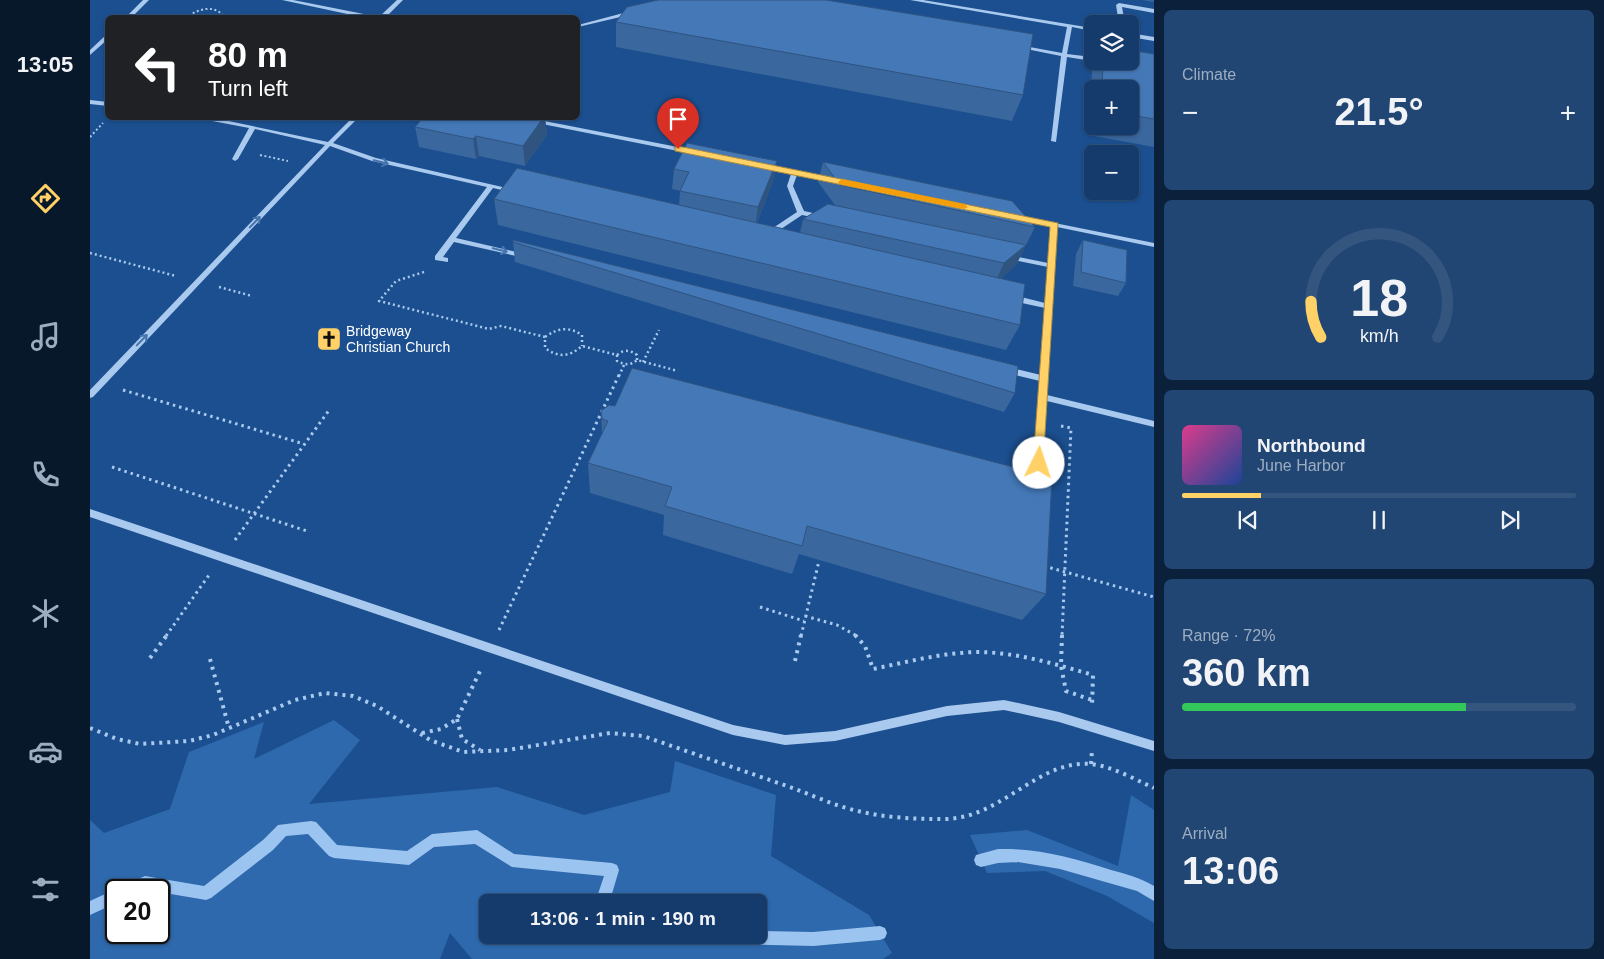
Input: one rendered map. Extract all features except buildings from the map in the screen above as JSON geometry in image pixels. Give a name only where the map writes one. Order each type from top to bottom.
[{"type":"street","points":[[130,15],[146,0]]},
{"type":"street","points":[[285,0],[362,15]]},
{"type":"street","points":[[384,15],[400,0]]},
{"type":"street","points":[[913,0],[1084,28]]},
{"type":"street","points":[[1120,15],[1119,6],[1154,11]]},
{"type":"street","points":[[580,26],[641,11]]},
{"type":"street","points":[[1054,141],[1064,54],[1070,26]]},
{"type":"street","points":[[1139,36],[1154,39]]},
{"type":"street","points":[[90,53],[105,39]]},
{"type":"street","points":[[90,42],[100,43]]},
{"type":"street","points":[[1015,46],[1084,58]]},
{"type":"street","points":[[90,102],[105,104]]},
{"type":"street","points":[[217,120],[329,144],[374,160],[519,192]]},
{"type":"street","points":[[90,395],[353,120]]},
{"type":"street","points":[[532,120],[697,153]]},
{"type":"street","points":[[234,159],[253,128]]},
{"type":"street","points":[[756,164],[833,180]]},
{"type":"street","points":[[795,172],[790,186],[801,213]]},
{"type":"street","points":[[445,260],[438,258],[491,186]]},
{"type":"street","points":[[767,245],[772,232],[801,213],[830,219]]},
{"type":"street","points":[[1006,215],[1154,245]]},
{"type":"street","points":[[1039,463],[1054,225]]},
{"type":"street","points":[[452,239],[530,257]]},
{"type":"street","points":[[1004,256],[1052,266]]},
{"type":"street","points":[[1001,296],[1049,306]]},
{"type":"street","points":[[996,367],[1044,379]]},
{"type":"street","points":[[1043,397],[1154,424]]},
{"type":"street","points":[[90,513],[734,730],[785,740],[835,736],[947,711],[1004,705],[1060,716],[1154,746]]},
{"type":"path","points":[[190,15],[197,10],[208,9],[218,10],[223,12],[224,15]]},
{"type":"path","points":[[90,137],[105,120]]},
{"type":"path","points":[[90,253],[252,296]]},
{"type":"path","points":[[445,260],[439,267],[396,281],[379,301],[489,329],[501,326],[545,337]]},
{"type":"path","points":[[571,328],[582,335],[582,346],[572,355],[556,355],[545,348],[545,337],[556,329],[571,328]]},
{"type":"path","points":[[643,362],[659,330]]},
{"type":"path","points":[[582,346],[617,355]]},
{"type":"path","points":[[631,350],[637,354],[637,360],[632,365],[624,365],[617,361],[617,355],[622,351],[631,350]]},
{"type":"path","points":[[637,360],[678,371]]},
{"type":"path","points":[[422,733],[441,729],[458,718],[624,365]]},
{"type":"path","points":[[101,383],[304,444]]},
{"type":"path","points":[[150,658],[330,409]]},
{"type":"path","points":[[112,467],[307,531]]},
{"type":"path","points":[[1068,505],[1061,666],[1066,691],[1092,700]]},
{"type":"path","points":[[795,661],[819,560]]},
{"type":"path","points":[[1042,565],[1154,596]]},
{"type":"path","points":[[760,607],[843,628],[857,635],[864,644],[873,669],[920,659],[961,653],[989,652],[1026,657],[1093,675],[1091,764]]},
{"type":"path","points":[[210,659],[229,728]]},
{"type":"path","points":[[90,728],[117,739],[140,744],[189,741],[213,735],[295,700],[324,693],[353,696],[377,706],[422,733],[430,740],[463,752],[508,750],[610,733],[643,736],[857,810],[901,818],[947,819],[981,812],[1003,801],[1044,774],[1074,764],[1091,764],[1116,771],[1154,788]]},
{"type":"path","points":[[458,718],[462,739],[481,750]]},
{"type":"shaded area","points":[[334,720],[360,740],[309,804],[497,787],[584,815],[670,792],[675,761],[776,795],[771,856],[869,915],[892,953],[883,959],[472,959],[450,933],[440,959],[90,959],[90,820],[104,833],[170,809],[189,752],[264,722],[254,759]]},
{"type":"shaded area","points":[[1131,795],[1154,810],[1154,923],[1107,896],[1045,871],[987,873],[970,835],[1027,830],[1118,866]]},
{"type":"waterway","points":[[170,887],[206,893],[268,845],[283,830],[311,827],[334,851],[409,858],[432,841],[477,837],[512,860],[612,870],[605,894]]},
{"type":"waterway","points":[[981,860],[998,856],[1018,855],[1060,862],[1140,885],[1154,894]]},
{"type":"waterway","points":[[90,908],[105,901]]},
{"type":"waterway","points":[[767,938],[813,939],[880,933]]},
{"type":"slow traffic","points":[[842,182],[964,207]]},
{"type":"place","name":"Bridgeway Christian Church","points":[[329,339]]},
{"type":"route","points":[[678,149],[1054,225],[1039,463]]}]
